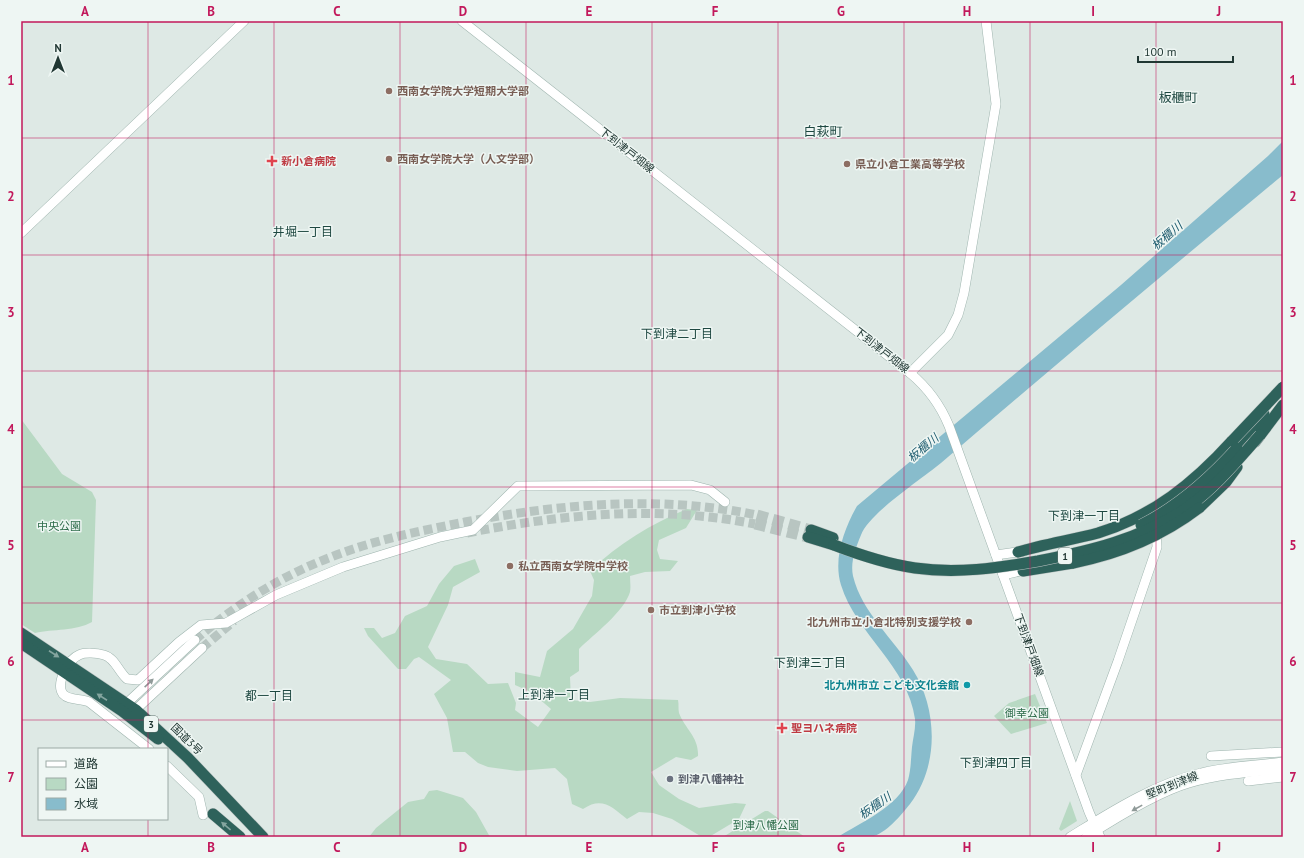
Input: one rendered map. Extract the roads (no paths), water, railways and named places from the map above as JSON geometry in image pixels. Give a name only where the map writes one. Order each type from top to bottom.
[{"type":"highway","points":[[809,533],[835,542],[899,559],[956,565],[996,562],[1077,547],[1124,532],[1168,510],[1210,476],[1237,448],[1283,388]]},
{"type":"highway","points":[[1018,552],[1098,533],[1126,523],[1151,511],[1185,488],[1215,460],[1283,388]]},
{"type":"highway","name":"1","points":[[835,542],[897,565],[956,571],[997,568],[1099,548],[1139,534],[1185,509],[1225,474],[1283,405]]},
{"type":"highway","points":[[1023,571],[1101,557],[1135,546],[1182,520],[1199,508],[1226,482],[1260,434]]},
{"type":"highway","name":"国道3号","points":[[21,633],[67,668],[129,710],[188,758],[263,837]]},
{"type":"highway","name":"国道3号","points":[[21,643],[67,668]]},
{"type":"highway","name":"国道3号","points":[[129,710],[168,748]]},
{"type":"highway","name":"国道3号","points":[[168,748],[253,837]]},
{"type":"highway","points":[[208,815],[240,837]]},
{"type":"street","points":[[21,233],[244,21]]},
{"type":"street","name":"下到津戸畑線","points":[[462,21],[910,372],[932,395],[949,426],[1097,830]]},
{"type":"street","points":[[910,372],[948,335],[958,315],[964,293],[996,104],[986,21]]},
{"type":"street","points":[[996,555],[1095,538],[1154,515],[1195,486],[1228,451],[1283,383]]},
{"type":"street","points":[[1003,575],[1099,552],[1141,538],[1156,531],[1203,492],[1244,448],[1283,401]]},
{"type":"street","points":[[148,748],[89,702],[84,699],[68,698],[64,694],[60,685],[67,668],[78,655],[83,653],[104,655],[110,658],[126,678],[138,680],[179,642],[201,626],[226,622],[276,595],[343,567],[440,537],[474,530],[518,486],[691,486],[710,490],[725,502]]},
{"type":"street","points":[[1076,775],[1118,661],[1157,547],[1154,515]]},
{"type":"street","points":[[129,710],[195,640]]},
{"type":"street","points":[[129,710],[202,648]]},
{"type":"street","points":[[1211,756],[1283,752]]},
{"type":"street","points":[[168,767],[199,798],[208,815]]},
{"type":"street","points":[[1248,781],[1282,768]]},
{"type":"street","name":"堅町到津線","points":[[1086,837],[1161,794],[1187,783],[1219,776],[1282,768]]},
{"type":"street","name":"堅町到津線","points":[[1070,837],[1097,830]]},
{"type":"water","points":[[1283,141],[1283,175],[1111,318],[941,463],[885,507],[866,526],[857,544],[852,565],[853,576],[857,589],[871,614],[913,670],[927,702],[931,720],[932,738],[926,773],[910,804],[897,819],[888,828],[871,837],[838,837],[888,806],[903,789],[909,776],[915,726],[915,719],[910,700],[903,683],[858,619],[848,603],[841,585],[838,565],[841,544],[848,524],[857,506],[1121,285],[1268,156]]},
{"type":"tunnel","points":[[195,640],[242,603],[294,573],[347,551],[414,533],[465,522],[538,510],[611,504],[684,505],[757,515]]},
{"type":"tunnel","points":[[467,533],[539,521],[611,514],[647,513],[683,515],[719,518],[755,524]]},
{"type":"tunnel","points":[[757,515],[811,530]]},
{"type":"tunnel","points":[[755,524],[808,537]]},
{"type":"tunnel","points":[[202,648],[234,621]]},
{"type":"place","name":"西南女学院大学短期大学部","points":[[389,91]]},
{"type":"place","name":"西南女学院大学（人文学部）","points":[[389,159]]},
{"type":"place","name":"新小倉病院","points":[[272,161]]},
{"type":"place","name":"県立小倉工業高等学校","points":[[847,164]]},
{"type":"place","name":"私立西南女学院中学校","points":[[510,566]]},
{"type":"place","name":"市立到津小学校","points":[[651,610]]},
{"type":"place","name":"北九州市立小倉北特別支援学校","points":[[969,622]]},
{"type":"place","name":"北九州市立 こども文化会館","points":[[967,685]]},
{"type":"place","name":"聖ヨハネ病院","points":[[782,728]]},
{"type":"place","name":"到津八幡神社","points":[[670,779]]},
{"type":"district","name":"板櫃町","points":[[1178,97]]},
{"type":"district","name":"白萩町","points":[[823,131]]},
{"type":"district","name":"井堀一丁目","points":[[303,232]]},
{"type":"district","name":"下到津二丁目","points":[[677,334]]},
{"type":"district","name":"下到津一丁目","points":[[1084,516]]},
{"type":"district","name":"下到津三丁目","points":[[810,663]]},
{"type":"district","name":"上到津一丁目","points":[[554,695]]},
{"type":"district","name":"都一丁目","points":[[269,696]]},
{"type":"district","name":"下到津四丁目","points":[[996,763]]},
{"type":"water label","name":"板櫃川","points":[[1167,236]]},
{"type":"water label","name":"板櫃川","points":[[923,448]]},
{"type":"water label","name":"板櫃川","points":[[875,806]]},
{"type":"park label","name":"中央公園","points":[[59,526]]},
{"type":"park label","name":"御幸公園","points":[[1027,713]]},
{"type":"park label","name":"到津八幡公園","points":[[766,825]]}]
